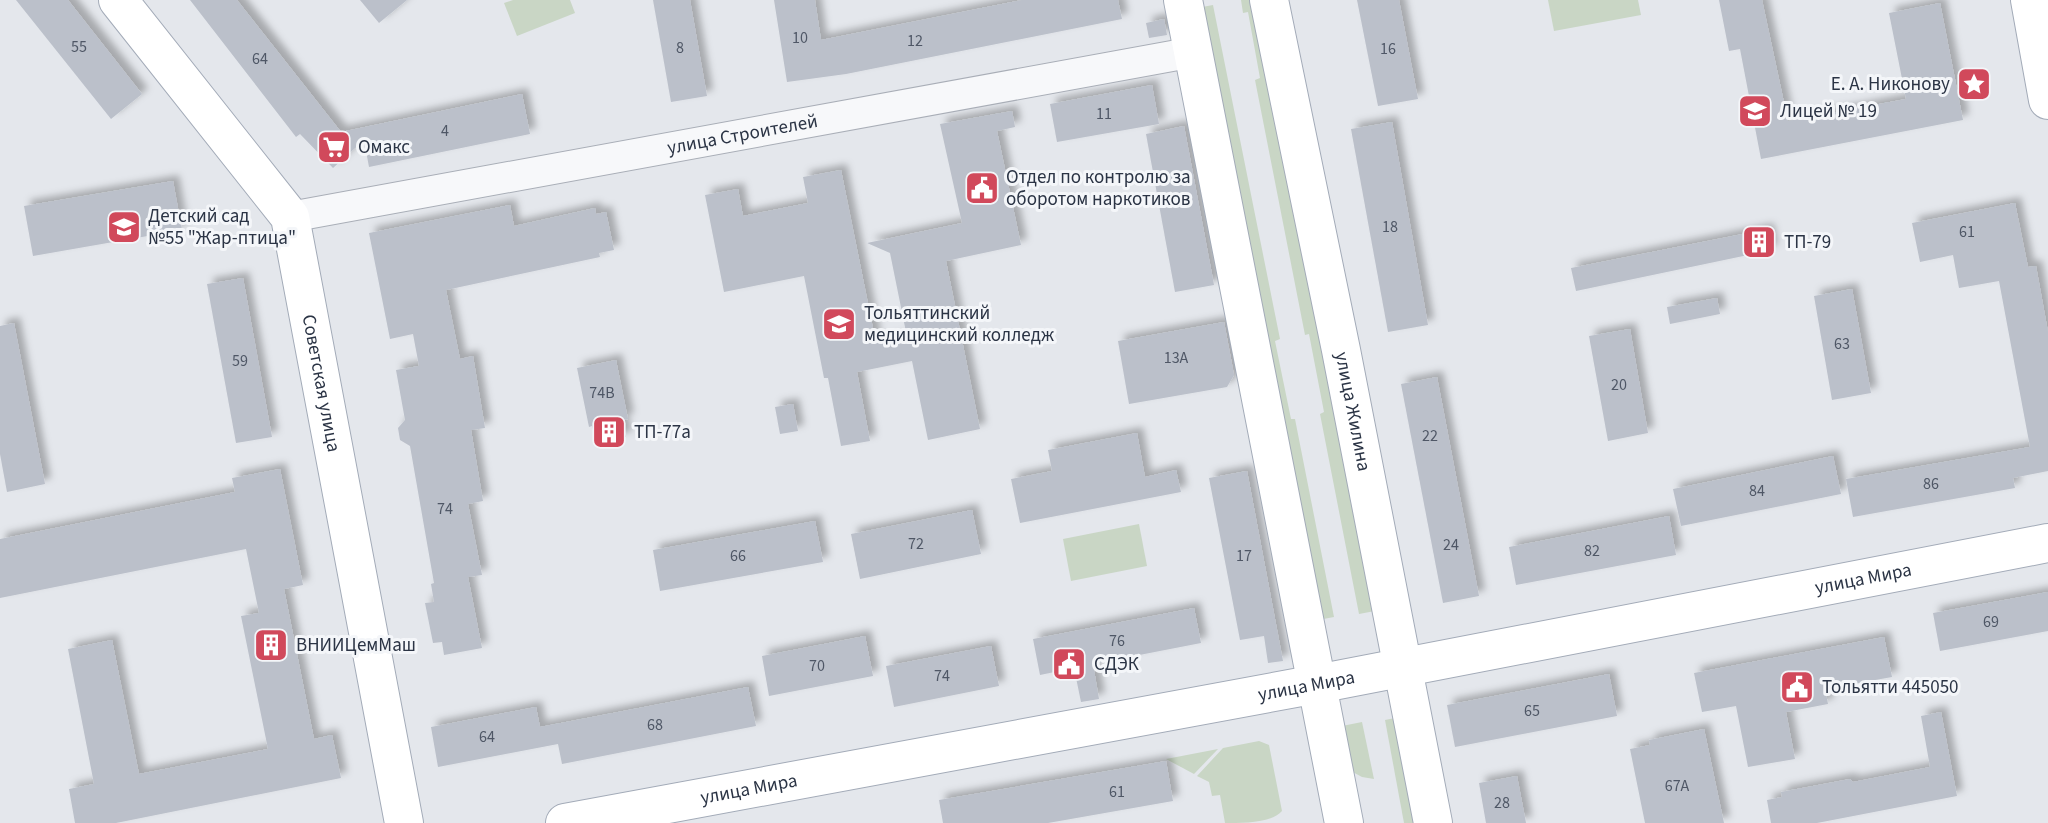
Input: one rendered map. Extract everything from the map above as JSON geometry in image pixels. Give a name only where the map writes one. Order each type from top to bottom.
[{"type":"main road","name":"Советская улица","points":[[118,0],[290,216],[404,823]]},
{"type":"main road","points":[[1183,0],[1344,823]]},
{"type":"main road","name":"улица Жилина","points":[[1269,0],[1341,350],[1433,823]]},
{"type":"main road","points":[[2030,0],[2048,100]]},
{"type":"main road","name":"улица Мира","points":[[565,823],[1402,668],[2048,542]]},
{"type":"street","name":"улица Строителей","points":[[290,216],[1194,52]]},
{"type":"green space","points":[[513,0],[570,0],[575,13],[517,36],[504,3]]},
{"type":"green space","points":[[1241,0],[1261,0],[1380,610],[1359,614],[1320,414],[1324,412],[1309,334],[1305,335],[1255,80],[1260,78],[1248,12],[1243,13]]},
{"type":"green space","points":[[1548,0],[1638,0],[1641,15],[1554,31]]},
{"type":"green space","points":[[1213,5],[1280,339],[1275,341],[1291,419],[1295,419],[1334,617],[1318,620],[1197,8]]},
{"type":"green space","points":[[1139,524],[1147,566],[1071,581],[1063,539]]},
{"type":"green space","points":[[1400,717],[1420,823],[1404,823],[1385,720]]},
{"type":"green space","points":[[1362,722],[1374,779],[1362,777],[1349,770],[1337,727]]},
{"type":"green space","points":[[1259,741],[1269,745],[1282,811],[1264,820],[1225,823],[1220,795],[1212,796],[1209,782],[1197,776],[1223,748]]},
{"type":"green space","points":[[1218,749],[1194,774],[1166,759]]},
{"type":"building","points":[[16,0],[68,0],[142,94],[111,119]]},
{"type":"building","points":[[190,0],[237,0],[341,132],[522,94],[530,134],[369,167],[364,140],[333,168],[300,134],[296,137]]},
{"type":"building","points":[[360,0],[407,0],[379,23]]},
{"type":"building","points":[[653,0],[690,0],[707,96],[671,102]]},
{"type":"building","points":[[774,0],[815,0],[821,40],[1022,0],[1118,0],[1122,19],[846,74],[787,82]]},
{"type":"building","points":[[1357,0],[1399,0],[1418,99],[1378,106]]},
{"type":"building","points":[[1719,0],[1762,0],[1788,121],[1906,99],[1889,13],[1940,3],[1963,120],[1761,159],[1740,49],[1729,51]]},
{"type":"building","points":[[1164,19],[1167,35],[1149,38],[1146,23]]},
{"type":"building","points":[[1152,85],[1159,124],[1057,142],[1050,104]]},
{"type":"building","points":[[1012,111],[1015,127],[997,131],[1021,245],[946,261],[980,429],[928,440],[912,361],[857,372],[870,441],[841,446],[828,378],[824,378],[804,276],[724,292],[705,195],[738,189],[743,216],[808,203],[803,177],[841,170],[876,343],[907,337],[890,253],[867,243],[962,223],[940,124]]},
{"type":"building","points":[[1392,122],[1428,325],[1388,332],[1351,129]]},
{"type":"building","points":[[1184,126],[1214,285],[1175,292],[1146,134]]},
{"type":"building","points":[[173,181],[182,230],[33,256],[24,206]]},
{"type":"building","points":[[2015,203],[2028,267],[2036,266],[2048,332],[2048,471],[2013,478],[2015,488],[1853,517],[1846,479],[2030,447],[1999,281],[1959,288],[1953,255],[1920,262],[1912,223]]},
{"type":"building","points":[[510,205],[514,226],[595,208],[596,214],[606,212],[614,250],[599,253],[600,257],[446,290],[460,359],[473,356],[485,428],[471,430],[483,501],[468,504],[482,575],[468,577],[482,648],[444,655],[442,642],[433,643],[425,603],[434,602],[431,584],[434,583],[410,446],[400,440],[398,428],[405,420],[396,370],[419,366],[413,334],[390,339],[369,233]]},
{"type":"building","points":[[1768,229],[1772,250],[1576,291],[1571,268]]},
{"type":"building","points":[[243,278],[272,437],[236,443],[207,284]]},
{"type":"building","points":[[1852,289],[1871,393],[1832,400],[1814,296]]},
{"type":"building","points":[[1717,298],[1720,314],[1670,324],[1667,307]]},
{"type":"building","points":[[1224,322],[1234,375],[1227,387],[1129,404],[1118,341]]},
{"type":"building","points":[[14,323],[45,484],[7,492],[0,454],[0,326]]},
{"type":"building","points":[[1630,329],[1648,433],[1608,441],[1589,336]]},
{"type":"building","points":[[616,360],[628,419],[622,420],[626,437],[596,443],[592,426],[589,427],[577,368]]},
{"type":"building","points":[[1437,377],[1479,596],[1443,603],[1401,384]]},
{"type":"building","points":[[793,404],[798,431],[780,434],[775,407]]},
{"type":"building","points":[[1137,433],[1145,477],[1176,470],[1181,492],[1020,523],[1011,479],[1052,471],[1048,450]]},
{"type":"building","points":[[1833,456],[1841,494],[1681,526],[1673,489]]},
{"type":"building","name":"ВНИИЦемМаш","points":[[280,469],[303,585],[284,589],[314,739],[332,735],[341,778],[116,823],[75,823],[69,789],[94,784],[68,649],[112,640],[139,774],[268,749],[241,616],[259,613],[246,549],[0,598],[0,539],[235,492],[232,478]]},
{"type":"building","points":[[1247,471],[1283,661],[1268,663],[1264,636],[1240,640],[1209,478]]},
{"type":"building","points":[[972,510],[981,554],[860,579],[851,534]]},
{"type":"building","points":[[1669,516],[1676,555],[1516,585],[1509,547]]},
{"type":"building","points":[[815,521],[823,562],[660,591],[653,550]]},
{"type":"building","points":[[2048,592],[2048,631],[1940,651],[1933,613]]},
{"type":"building","points":[[1194,608],[1201,643],[1093,664],[1099,699],[1081,702],[1074,668],[1040,675],[1033,639]]},
{"type":"building","points":[[865,636],[873,676],[769,696],[762,656]]},
{"type":"building","points":[[1884,637],[1892,677],[1825,689],[1828,704],[1786,712],[1795,759],[1748,767],[1736,706],[1702,712],[1694,673]]},
{"type":"building","points":[[991,646],[999,686],[894,707],[886,666]]},
{"type":"building","points":[[1609,674],[1617,716],[1455,747],[1447,705]]},
{"type":"building","points":[[748,687],[756,726],[562,764],[558,744],[438,767],[431,727],[536,707],[540,727]]},
{"type":"building","points":[[1941,712],[1957,796],[1817,823],[1771,823],[1767,800],[1782,797],[1781,792],[1930,767],[1921,716]]},
{"type":"building","points":[[1704,729],[1724,823],[1645,823],[1630,749],[1650,745],[1649,740]]},
{"type":"building","points":[[1166,761],[1173,801],[1048,823],[943,823],[939,800]]},
{"type":"building","points":[[1517,776],[1526,823],[1486,823],[1479,783]]},
{"type":"place","name":"Е. А. Никонову","points":[[1974,84]]},
{"type":"place","name":"Лицей № 19","points":[[1755,111]]},
{"type":"place","name":"Омакс","points":[[334,147]]},
{"type":"place","name":"Отдел по контролю за оборотом наркотиков","points":[[982,188]]},
{"type":"place","name":"Детский сад №55 \"Жар-птица\"","points":[[124,227]]},
{"type":"place","name":"ТП-79","points":[[1759,242]]},
{"type":"place","name":"Тольяттинский медицинский колледж","points":[[839,324]]},
{"type":"place","name":"ТП-77а","points":[[609,432]]},
{"type":"place","name":"ВНИИЦемМаш","points":[[271,645]]},
{"type":"place","name":"СДЭК","points":[[1069,664]]},
{"type":"place","name":"Тольятти 445050","points":[[1797,687]]}]
